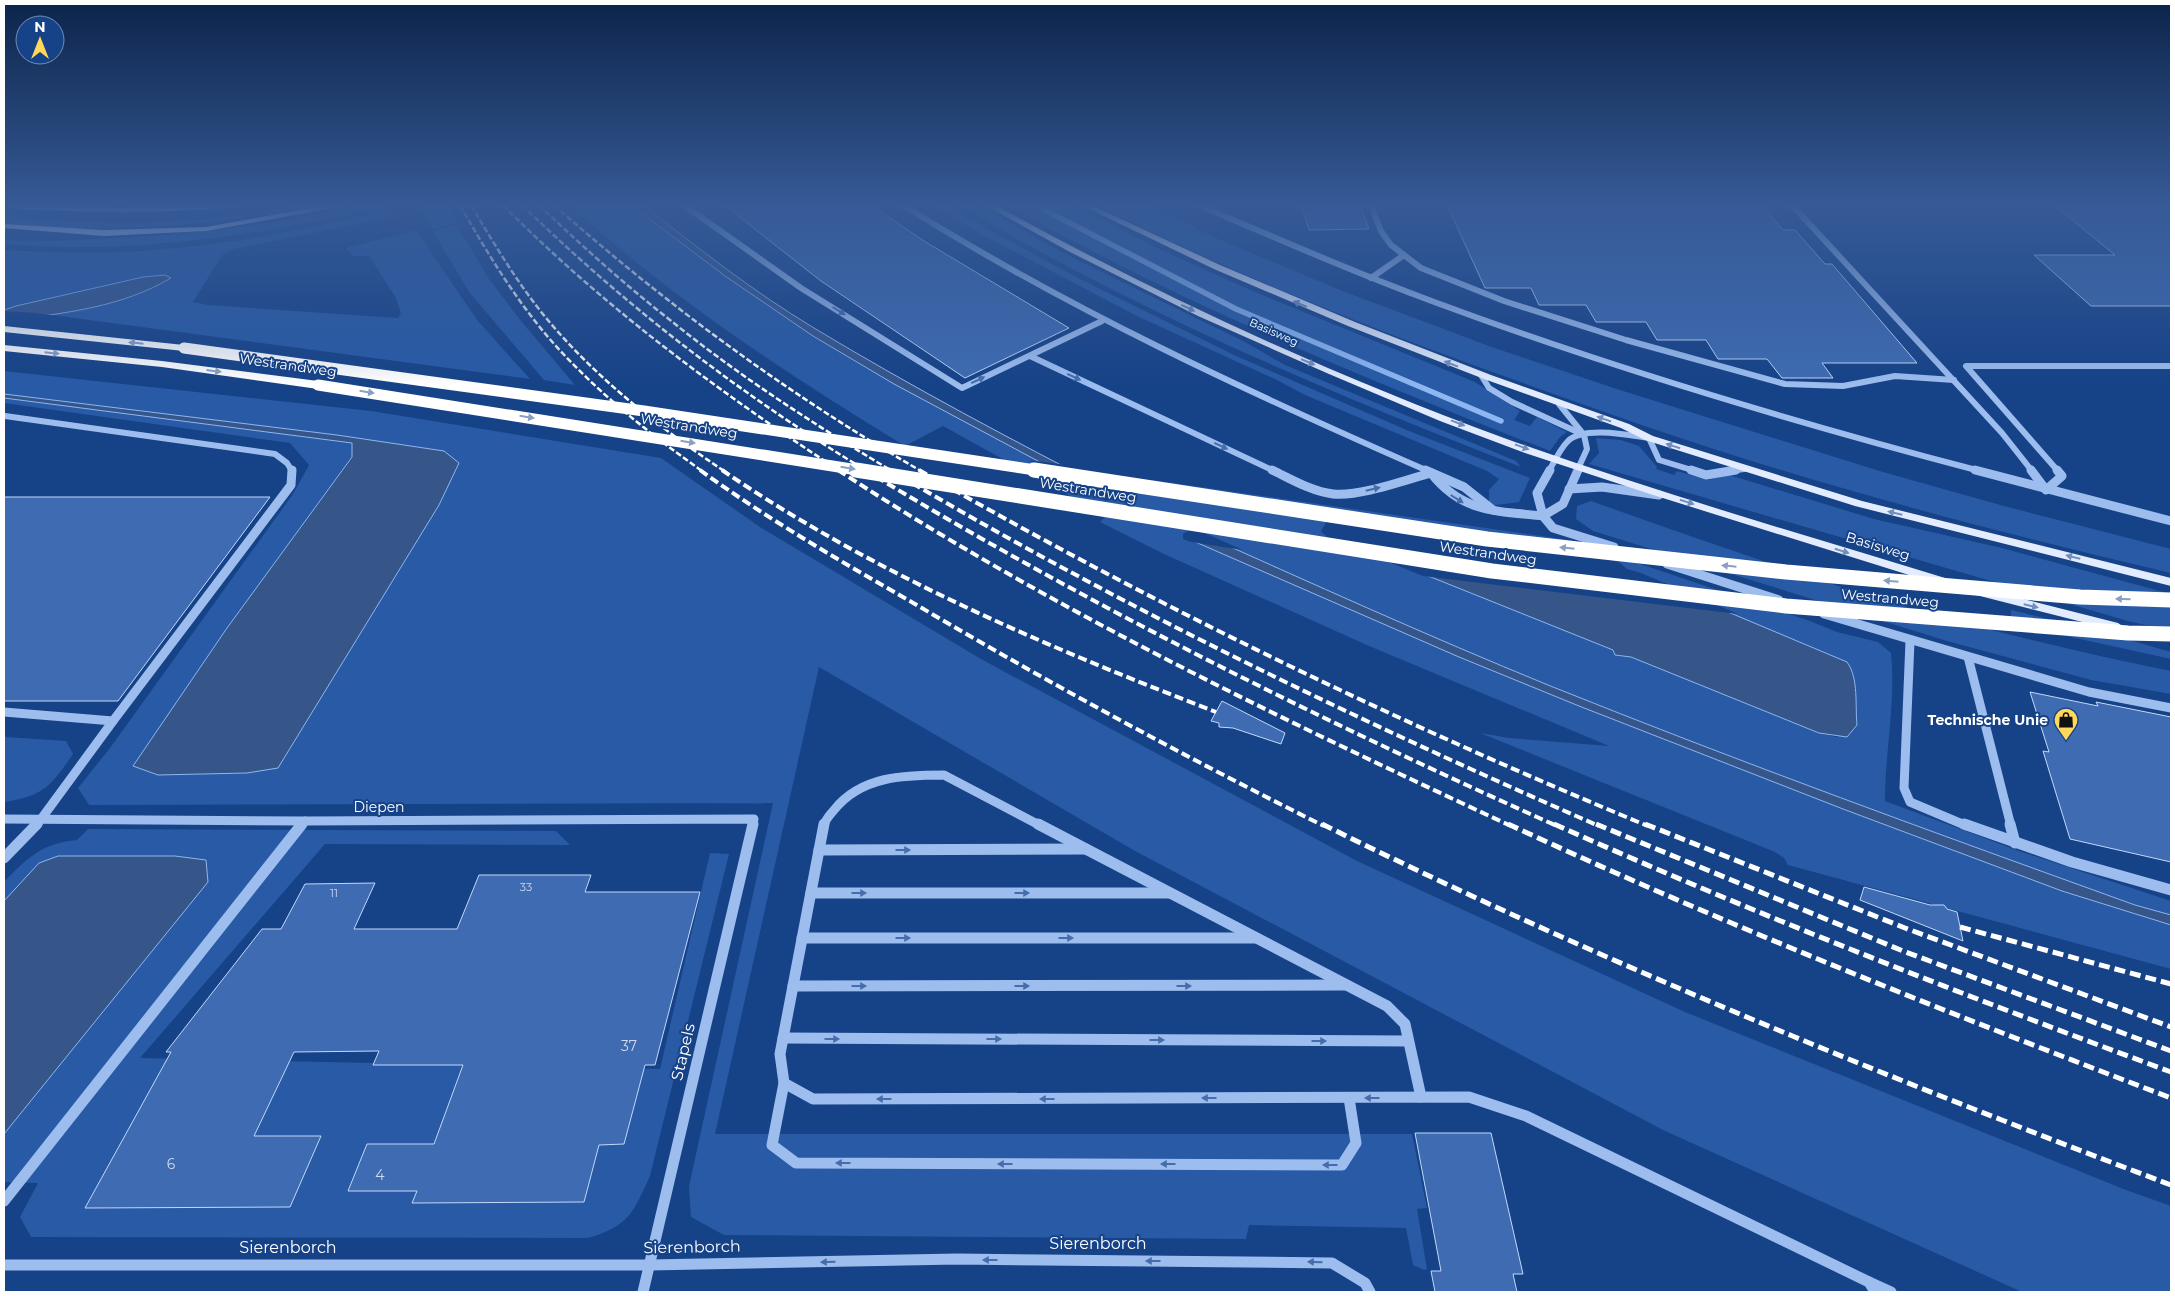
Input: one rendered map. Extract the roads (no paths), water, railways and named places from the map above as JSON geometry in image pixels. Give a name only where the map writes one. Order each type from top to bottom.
[{"type":"highway","name":"Westrandweg","points":[[4,329],[224,353],[644,411],[1487,539],[1786,572],[2080,597],[2171,600]]},
{"type":"highway","name":"Westrandweg","points":[[4,348],[162,364],[318,385],[1492,571],[1786,606],[2128,633],[2171,634]]},
{"type":"main road","name":"Basisweg","points":[[1103,265],[1278,349],[1396,399],[1557,460],[1667,496],[2009,601],[2171,640]]},
{"type":"main road","points":[[1213,265],[1250,283],[1381,337],[1559,404],[1625,426],[1649,438],[1859,504],[2171,582]]},
{"type":"street","points":[[769,265],[801,288],[962,388],[1102,321]]},
{"type":"street","points":[[1005,265],[1102,321],[1226,381],[1430,473],[1450,478],[1476,493],[1493,510]]},
{"type":"street","points":[[1342,265],[1531,337],[1677,384],[1874,443],[2046,490],[2171,521]]},
{"type":"street","points":[[1418,265],[1504,301],[1626,340],[1785,384],[1843,386],[1896,376],[1954,380]]},
{"type":"street","points":[[1030,356],[1305,486],[1334,494],[1368,490],[1430,473]]},
{"type":"street","points":[[2046,490],[2062,476],[1966,366],[2171,366]]},
{"type":"street","points":[[1481,375],[1489,388],[1504,397],[1584,435]]},
{"type":"street","points":[[1430,473],[1441,489],[1466,505],[1543,516],[1563,504],[1587,449],[1584,435],[1578,425],[1559,404]]},
{"type":"street","points":[[4,417],[276,454],[291,466],[294,475],[291,485],[113,721],[42,820],[4,858]]},
{"type":"street","points":[[1649,438],[1603,433],[1584,435],[1569,440],[1537,493],[1543,516],[1553,528],[1910,641],[2089,692],[2171,708]]},
{"type":"street","points":[[1570,489],[1602,486],[1667,496]]},
{"type":"street","points":[[1910,641],[1904,788],[1910,802],[1935,813],[2118,877],[2171,890]]},
{"type":"street","points":[[1968,657],[2016,842]]},
{"type":"street","points":[[4,712],[113,721]]},
{"type":"street","name":"Diepen","points":[[4,819],[305,821],[754,819]]},
{"type":"street","name":"Stapels","points":[[643,1292],[754,819]]},
{"type":"street","points":[[4,1201],[305,821]]},
{"type":"street","points":[[819,850],[1088,850]]},
{"type":"street","points":[[811,893],[1170,893]]},
{"type":"street","points":[[802,938],[1256,938]]},
{"type":"street","points":[[793,986],[1347,985]]},
{"type":"street","points":[[783,1038],[1408,1041]]},
{"type":"street","points":[[784,1083],[772,1145],[796,1163],[1342,1165],[1356,1143],[1349,1098]]},
{"type":"street","points":[[1421,1097],[1469,1097],[1526,1116],[1872,1287],[1890,1292]]},
{"type":"street","name":"Sierenborch","points":[[4,1265],[650,1265],[957,1259],[1332,1263],[1365,1283],[1370,1292]]},
{"type":"lane","points":[[1371,278],[1389,265]]},
{"type":"lane","points":[[1848,265],[2002,434],[2046,490]]},
{"type":"lane","points":[[1649,438],[1659,460],[1706,475],[1744,469]]},
{"type":"lane","points":[[904,775],[944,775],[1387,1006],[1405,1024],[1421,1097],[813,1100],[784,1083],[780,1054],[819,850],[825,821],[847,796],[872,782],[904,775]]},
{"type":"waterway","points":[[1152,265],[1236,309],[1501,421]]},
{"type":"railway","points":[[496,265],[512,290],[548,337],[583,374],[621,409],[702,471]]},
{"type":"railway","points":[[509,265],[542,313],[604,379],[650,418],[724,471]]},
{"type":"railway","points":[[567,265],[664,347],[751,411],[840,471]]},
{"type":"railway","points":[[588,265],[645,314],[730,381],[820,442],[867,471]]},
{"type":"railway","points":[[605,265],[723,361],[778,399],[892,471]]},
{"type":"railway","points":[[626,265],[685,314],[777,380],[824,412],[921,471]]},
{"type":"railway","points":[[700,470],[806,540],[1016,662],[1118,719],[1324,826]]},
{"type":"railway","points":[[722,470],[780,508],[900,575],[1025,634],[1216,712]]},
{"type":"railway","points":[[838,470],[918,521],[1083,616],[1253,703],[1511,826]]},
{"type":"railway","points":[[865,470],[1033,568],[1205,659],[1380,745],[1557,826]]},
{"type":"railway","points":[[890,470],[1062,568],[1238,659],[1418,745],[1599,826]]},
{"type":"railway","points":[[919,470],[1096,568],[1278,660],[1462,746],[1648,826]]},
{"type":"railway","points":[[1322,824],[1531,923],[1636,970],[1849,1059],[2171,1185]]},
{"type":"railway","points":[[1508,824],[1754,933],[2004,1034],[2171,1098]]},
{"type":"railway","points":[[1554,824],[1630,858],[1861,953],[2015,1014],[2171,1072]]},
{"type":"railway","points":[[1596,824],[1903,951],[2171,1051]]},
{"type":"railway","points":[[1645,824],[1905,928],[2171,1027]]},
{"type":"railway","points":[[1960,927],[2171,984]]},
{"type":"place","name":"Technische Unie","points":[[2066,741]]}]
